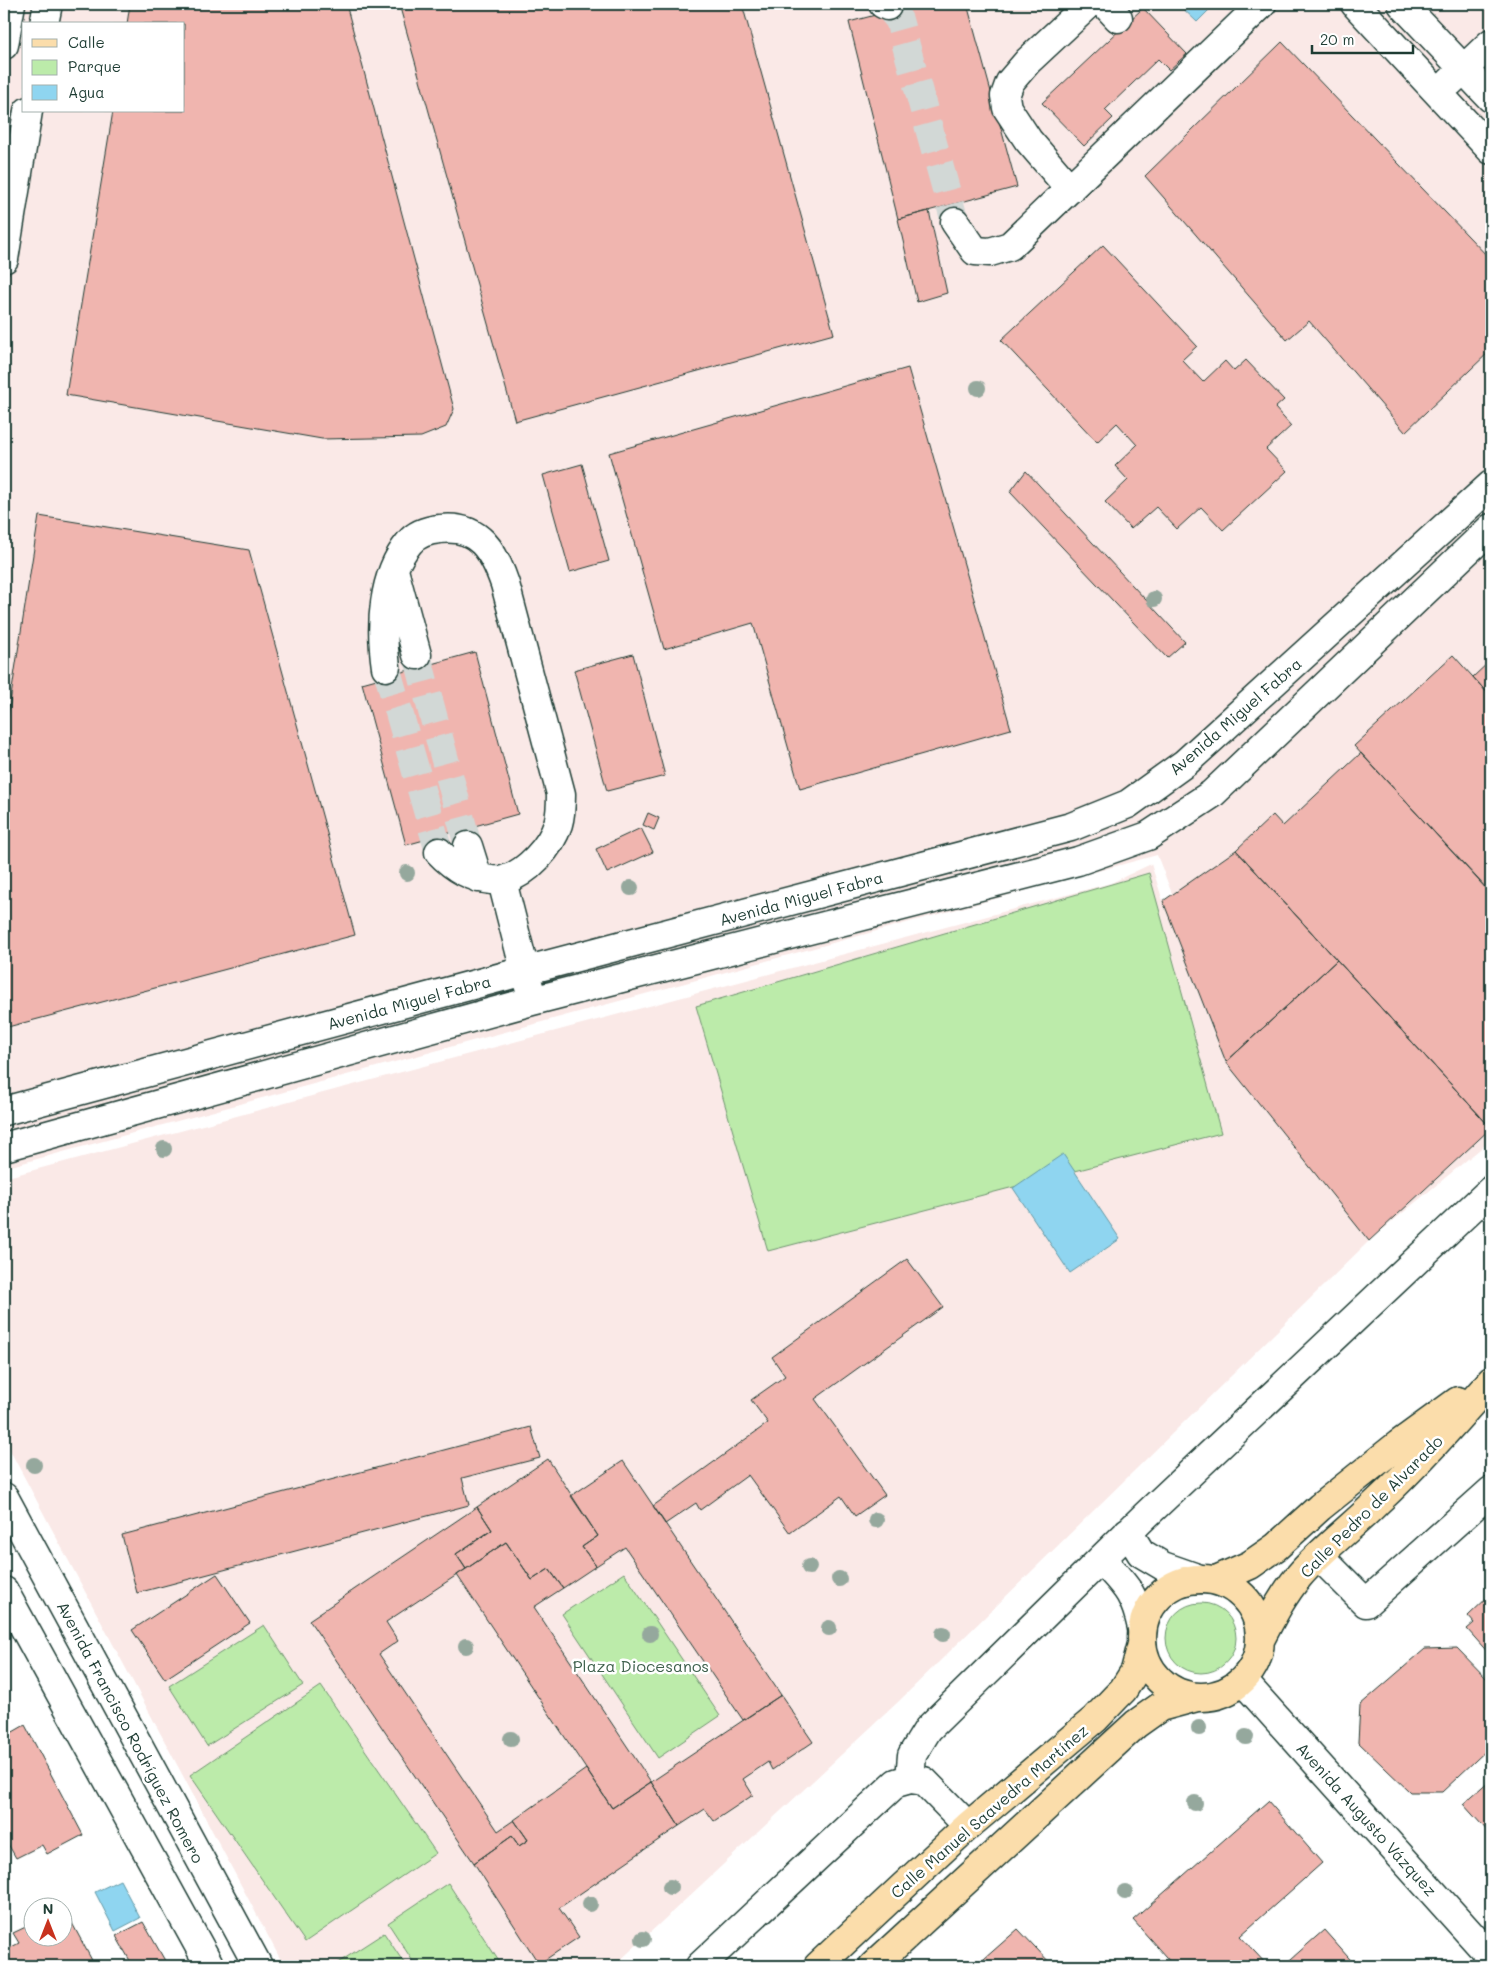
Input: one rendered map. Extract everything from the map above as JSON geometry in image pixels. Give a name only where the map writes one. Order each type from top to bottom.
[{"type":"main road","name":"Calle Pedro de Alvarado","points":[[1208,1580],[1250,1565],[1276,1547],[1320,1507],[1399,1444],[1491,1376]]},
{"type":"main road","name":"Calle Pedro de Alvarado","points":[[1261,1638],[1277,1608],[1299,1576],[1376,1504],[1491,1381]]},
{"type":"main road","points":[[1208,1580],[1231,1586],[1248,1602],[1259,1622],[1261,1638],[1257,1661],[1243,1681],[1217,1696],[1197,1697],[1180,1694],[1166,1686],[1154,1674],[1146,1660],[1142,1636],[1152,1606],[1156,1599],[1168,1588],[1184,1582],[1208,1580]]},
{"type":"main road","name":"Calle Manuel Saavedra Martínez","points":[[818,1966],[968,1826],[1094,1719],[1124,1690],[1135,1671],[1142,1636]]},
{"type":"main road","name":"Calle Manuel Saavedra Martínez","points":[[874,1966],[1136,1724],[1160,1707],[1197,1697]]},
{"type":"street","points":[[4,45],[11,4]]},
{"type":"street","points":[[44,22],[48,4]]},
{"type":"street","points":[[1070,189],[1028,140],[1006,108],[1005,96],[1010,82],[1028,61],[1089,4]]},
{"type":"street","points":[[955,222],[975,251],[990,252],[1010,246],[1262,4]]},
{"type":"street","points":[[1354,4],[1491,150]]},
{"type":"street","points":[[1402,4],[1491,98]]},
{"type":"street","points":[[1438,93],[1491,43]]},
{"type":"street","points":[[4,259],[28,112]]},
{"type":"street","name":"Avenida Miguel Fabra","points":[[4,1111],[524,971],[1071,827],[1128,804],[1185,763],[1491,485]]},
{"type":"street","points":[[386,666],[383,649],[383,608],[394,569],[410,542],[427,530],[450,528],[471,533],[486,546],[497,561],[505,584],[561,794],[561,809],[558,825],[549,843],[522,872],[490,880],[450,863],[440,852]]},
{"type":"street","name":"Avenida Miguel Fabra","points":[[4,1147],[532,1001],[1078,862],[1148,836],[1212,794],[1491,528]]},
{"type":"street","points":[[394,569],[417,655]]},
{"type":"street","points":[[468,846],[490,880],[524,971],[532,1001]]},
{"type":"street","points":[[910,1779],[912,1755],[928,1729],[1128,1532],[1491,1190]]},
{"type":"street","points":[[1319,1556],[1366,1603],[1491,1491]]},
{"type":"street","name":"Avenida Francisco Rodríguez Romero","points":[[4,1497],[258,1966]]},
{"type":"street","points":[[1128,1532],[1141,1553],[1163,1566],[1208,1580]]},
{"type":"street","points":[[1101,1559],[1129,1589],[1138,1606],[1142,1636]]},
{"type":"street","points":[[4,1591],[210,1966]]},
{"type":"street","name":"Avenida Augusto Vázquez","points":[[1243,1681],[1491,1957]]},
{"type":"street","points":[[700,1966],[896,1783],[910,1779],[924,1781],[968,1826]]},
{"type":"shaded area","points":[[4,4],[1491,4],[1491,1140],[1382,1230],[1233,1051],[1157,855],[4,1168]]},
{"type":"shaded area","points":[[1151,864],[1163,901],[1369,1241],[898,1702],[614,1966],[284,1966],[4,1439],[4,1178],[1111,883]]},
{"type":"green space","points":[[1149,873],[1221,1133],[768,1251],[696,1006]]},
{"type":"green space","name":"Plaza Diocesanos","points":[[624,1573],[720,1716],[658,1758],[562,1614]]},
{"type":"green space","points":[[1201,1603],[1220,1609],[1230,1619],[1236,1638],[1230,1657],[1220,1667],[1201,1673],[1182,1667],[1172,1657],[1166,1638],[1172,1619],[1182,1609]]},
{"type":"green space","points":[[264,1625],[303,1685],[207,1746],[169,1686]]},
{"type":"green space","points":[[321,1686],[436,1853],[305,1942],[190,1775]]},
{"type":"green space","points":[[448,1883],[502,1966],[416,1966],[388,1923]]},
{"type":"green space","points":[[384,1933],[406,1966],[333,1966]]},
{"type":"water","points":[[1178,4],[1215,4],[1197,22]]},
{"type":"water","points":[[1063,1154],[1120,1239],[1070,1273],[1013,1188]]},
{"type":"water","points":[[120,1880],[140,1918],[115,1931],[95,1892]]},
{"type":"building","points":[[130,4],[346,4],[454,409],[446,427],[421,437],[322,439],[66,395],[113,112],[185,112],[185,22],[127,22]]},
{"type":"building","points":[[399,4],[742,4],[834,334],[515,421]]},
{"type":"building","points":[[917,4],[967,4],[1017,187],[898,219],[849,22]]},
{"type":"building","points":[[1143,8],[1187,54],[1169,70],[1158,59],[1105,110],[1113,118],[1084,146],[1042,103]]},
{"type":"building","points":[[1282,42],[1491,260],[1491,350],[1405,432],[1309,321],[1287,340],[1145,176]]},
{"type":"building","points":[[929,211],[947,293],[917,302],[898,219]]},
{"type":"building","points":[[1103,245],[1197,346],[1182,360],[1203,382],[1225,361],[1234,371],[1246,360],[1284,400],[1275,408],[1291,426],[1266,449],[1287,471],[1223,530],[1201,507],[1177,529],[1156,507],[1131,529],[1105,502],[1128,480],[1115,466],[1137,445],[1117,423],[1097,442],[1001,340]]},
{"type":"building","points":[[908,368],[1011,729],[800,789],[753,623],[664,649],[609,453]]},
{"type":"building","points":[[582,464],[609,561],[570,572],[543,475]]},
{"type":"building","points":[[1026,471],[1185,642],[1167,658],[1010,492]]},
{"type":"building","points":[[39,516],[249,550],[355,935],[4,1028],[4,741]]},
{"type":"building","points":[[475,652],[518,814],[406,845],[362,683]]},
{"type":"building","points":[[633,654],[665,776],[607,791],[574,670]]},
{"type":"building","points":[[1453,655],[1491,697],[1491,889],[1489,891],[1354,746]]},
{"type":"building","points":[[1491,660],[1491,697],[1473,677]]},
{"type":"building","points":[[1361,753],[1491,894],[1491,1128],[1236,850],[1273,815],[1283,826]]},
{"type":"building","points":[[648,813],[659,818],[654,830],[643,825]]},
{"type":"building","points":[[641,828],[653,852],[607,873],[596,849]]},
{"type":"building","points":[[1236,850],[1337,960],[1226,1062],[1163,901]]},
{"type":"building","points":[[1337,960],[1491,1128],[1369,1241],[1226,1062]]},
{"type":"building","points":[[907,1259],[943,1307],[815,1399],[885,1495],[855,1516],[841,1496],[790,1533],[748,1475],[700,1510],[696,1503],[665,1524],[653,1506],[768,1423],[751,1400],[785,1376],[772,1357]]},
{"type":"building","points":[[531,1427],[540,1458],[462,1478],[469,1505],[137,1593],[122,1535]]},
{"type":"building","points":[[548,1459],[598,1536],[582,1547],[596,1566],[563,1588],[549,1569],[532,1580],[506,1542],[466,1569],[456,1554],[492,1530],[477,1507]]},
{"type":"building","points":[[623,1461],[781,1695],[743,1720],[625,1547],[596,1566],[582,1547],[598,1536],[571,1496]]},
{"type":"building","points":[[477,1507],[492,1530],[456,1554],[466,1569],[386,1622],[398,1641],[379,1654],[498,1831],[514,1820],[528,1840],[519,1846],[512,1836],[474,1863],[309,1620]]},
{"type":"building","points":[[506,1542],[532,1580],[549,1569],[563,1588],[534,1607],[651,1782],[612,1808],[457,1575]]},
{"type":"building","points":[[217,1574],[250,1623],[165,1679],[132,1630]]},
{"type":"building","points":[[1491,1594],[1491,1656],[1467,1629],[1474,1623],[1468,1616]]},
{"type":"building","points":[[1457,1648],[1491,1683],[1491,1746],[1442,1792],[1410,1792],[1358,1742],[1360,1705],[1425,1649]]},
{"type":"building","points":[[781,1695],[813,1742],[772,1770],[768,1762],[743,1779],[753,1795],[714,1821],[705,1809],[679,1826],[651,1782]]},
{"type":"building","points":[[25,1725],[83,1835],[47,1854],[42,1845],[16,1858],[4,1837],[4,1737]]},
{"type":"building","points":[[586,1769],[612,1808],[651,1782],[679,1826],[559,1908],[579,1937],[539,1964],[474,1863],[512,1836],[519,1846],[528,1840],[514,1820]]},
{"type":"building","points":[[1491,1779],[1491,1835],[1463,1804]]},
{"type":"building","points":[[1268,1801],[1322,1863],[1240,1936],[1268,1966],[1174,1966],[1133,1920]]},
{"type":"building","points":[[143,1922],[168,1966],[133,1966],[116,1936]]},
{"type":"building","points":[[72,1923],[95,1966],[4,1966],[9,1962],[4,1951],[19,1943],[13,1933],[22,1929],[22,1948],[72,1948]]},
{"type":"building","points":[[1018,1929],[1053,1966],[976,1966]]},
{"type":"building","points":[[1324,1930],[1356,1966],[1283,1966]]},
{"type":"tunnel","points":[[887,6],[899,20],[955,222]]},
{"type":"tunnel","points":[[417,655],[468,846]]},
{"type":"tunnel","points":[[386,667],[439,852]]}]
